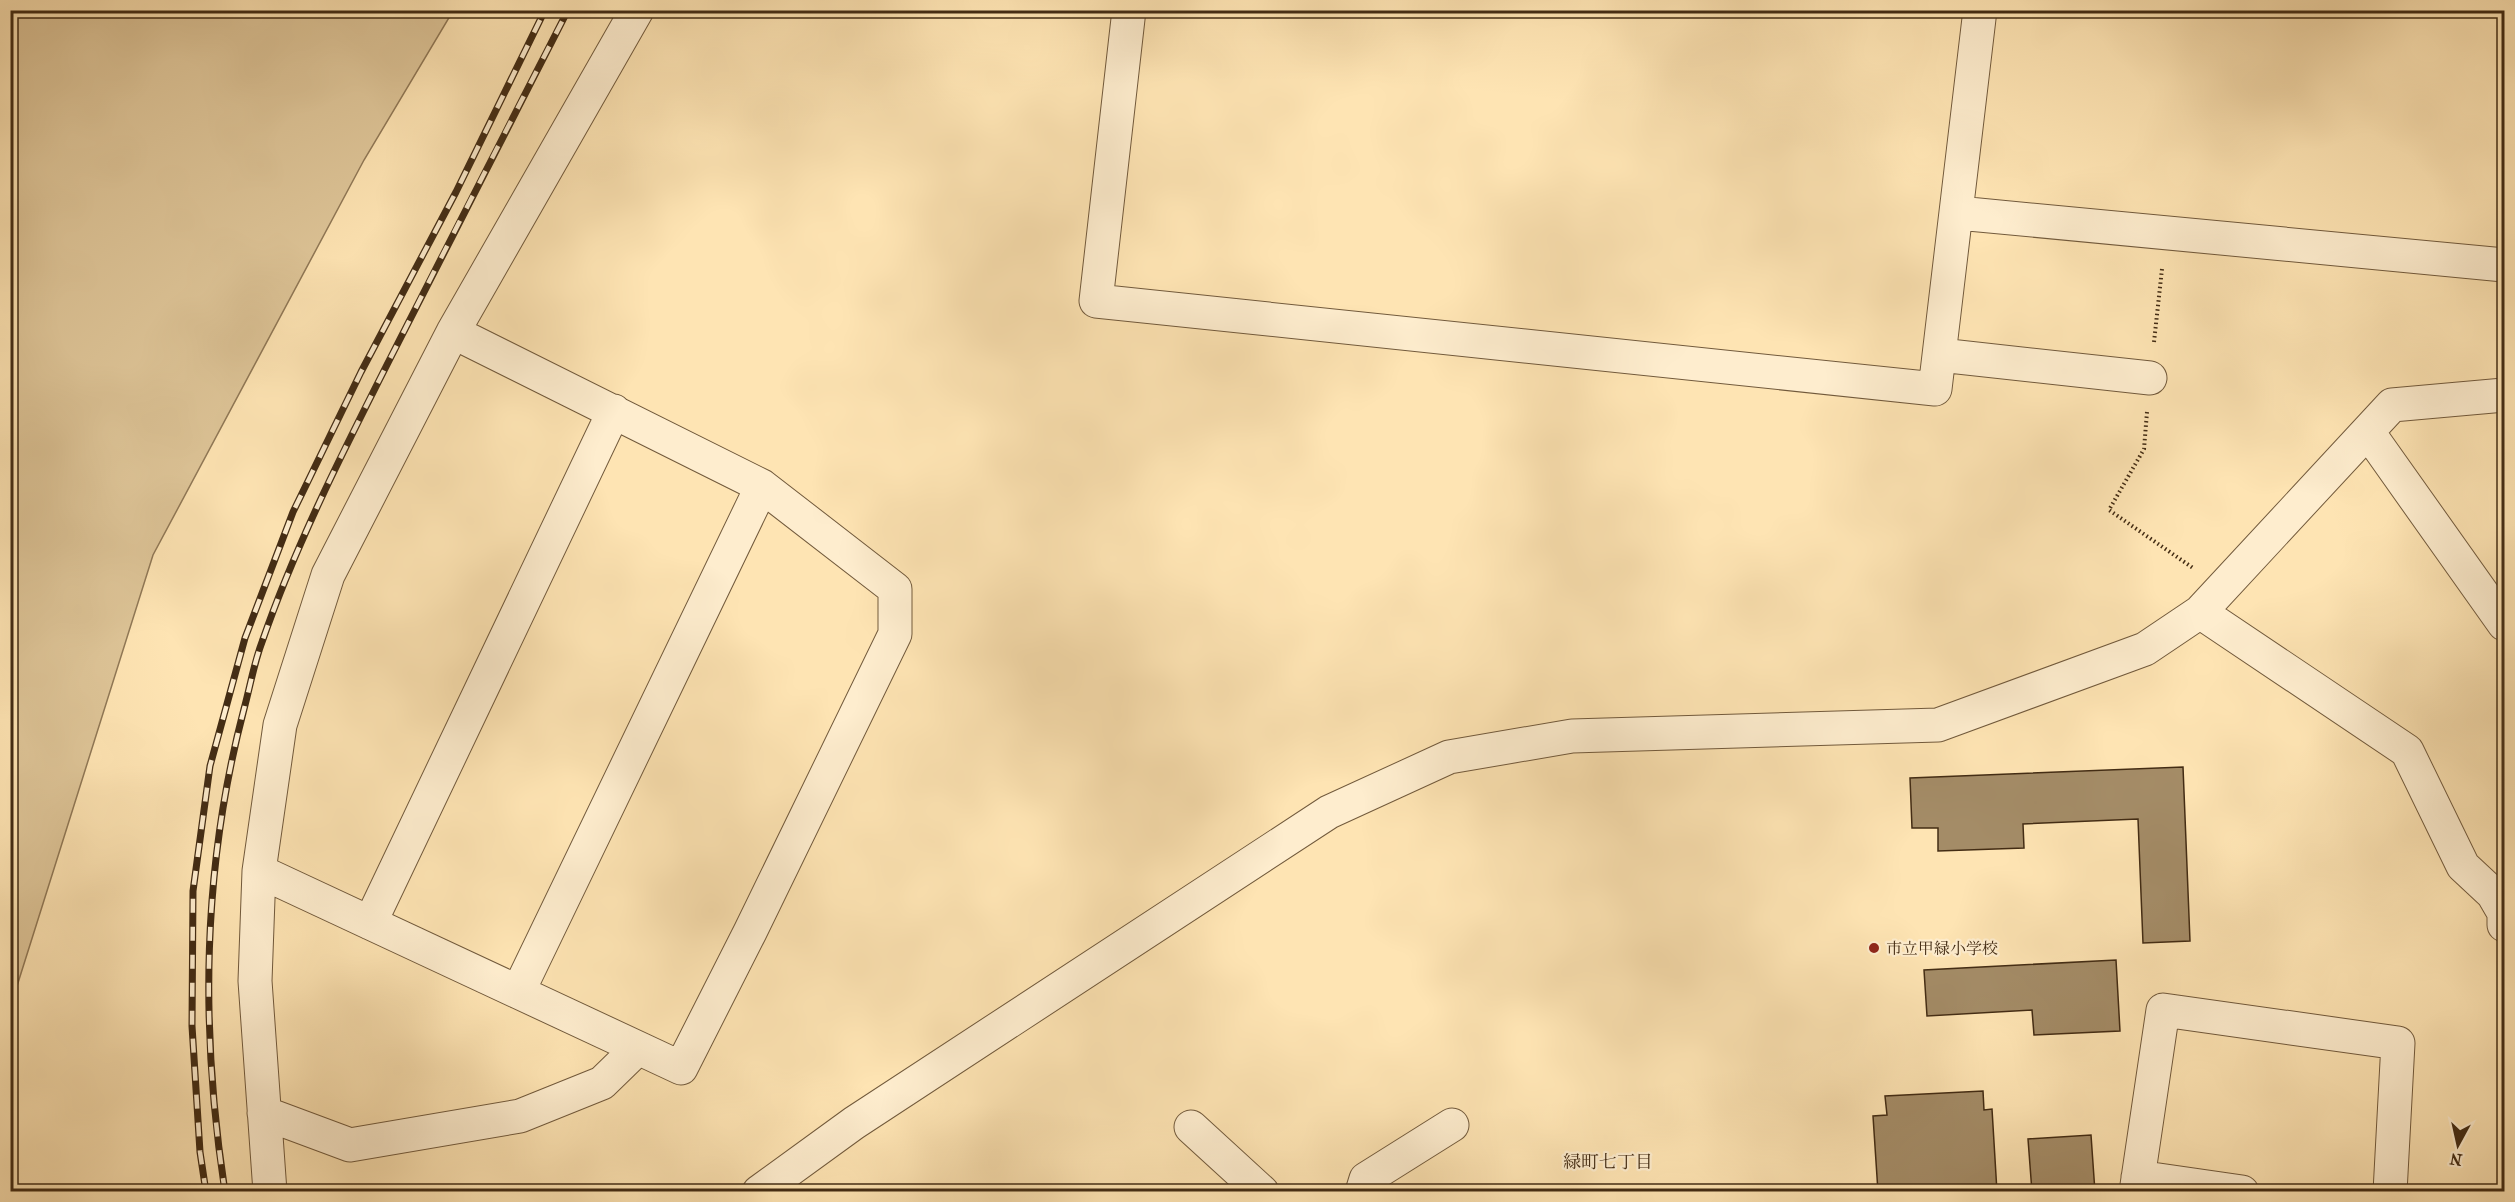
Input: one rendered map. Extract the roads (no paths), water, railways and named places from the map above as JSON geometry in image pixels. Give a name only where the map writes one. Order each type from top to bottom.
[{"type":"street","points":[[270,1191],[255,981],[259,871],[280,725],[328,575],[453,332],[637,10]]},
{"type":"street","points":[[1129,10],[1096,301],[1935,389],[1958,213],[1980,10]]},
{"type":"street","points":[[1958,213],[2505,265]]},
{"type":"street","points":[[259,871],[681,1068],[895,634],[895,589],[762,486],[453,332]]},
{"type":"street","points":[[1940,355],[2150,378]]},
{"type":"street","points":[[759,1191],[854,1123],[1329,812],[1449,757],[1572,736],[1938,725],[2145,649],[2200,612],[2392,405],[2505,395]]},
{"type":"street","points":[[370,923],[614,411]]},
{"type":"street","points":[[2368,432],[2505,624]]},
{"type":"street","points":[[518,992],[762,486]]},
{"type":"street","points":[[2200,612],[2407,751],[2463,866],[2499,893],[2505,925]]},
{"type":"street","points":[[2242,1191],[2137,1184],[2163,1010],[2398,1043],[2390,1191]]},
{"type":"street","points":[[264,1113],[350,1145],[520,1116],[602,1083],[638,1048]]},
{"type":"street","points":[[1362,1191],[1366,1179],[1452,1125]]},
{"type":"street","points":[[1191,1127],[1262,1191]]},
{"type":"railway","points":[[206,1192],[200,1152],[192,1026],[193,891],[210,766],[245,638],[293,512],[361,372],[456,192],[545,10]]},
{"type":"railway","points":[[225,1192],[212,1070],[209,949],[220,829],[230,769],[257,658],[276,603],[325,490],[568,10]]},
{"type":"place","name":"市立甲緑小学校","points":[[1874,948]]},
{"type":"district","name":"緑町七丁目","points":[[1608,1162]]}]
